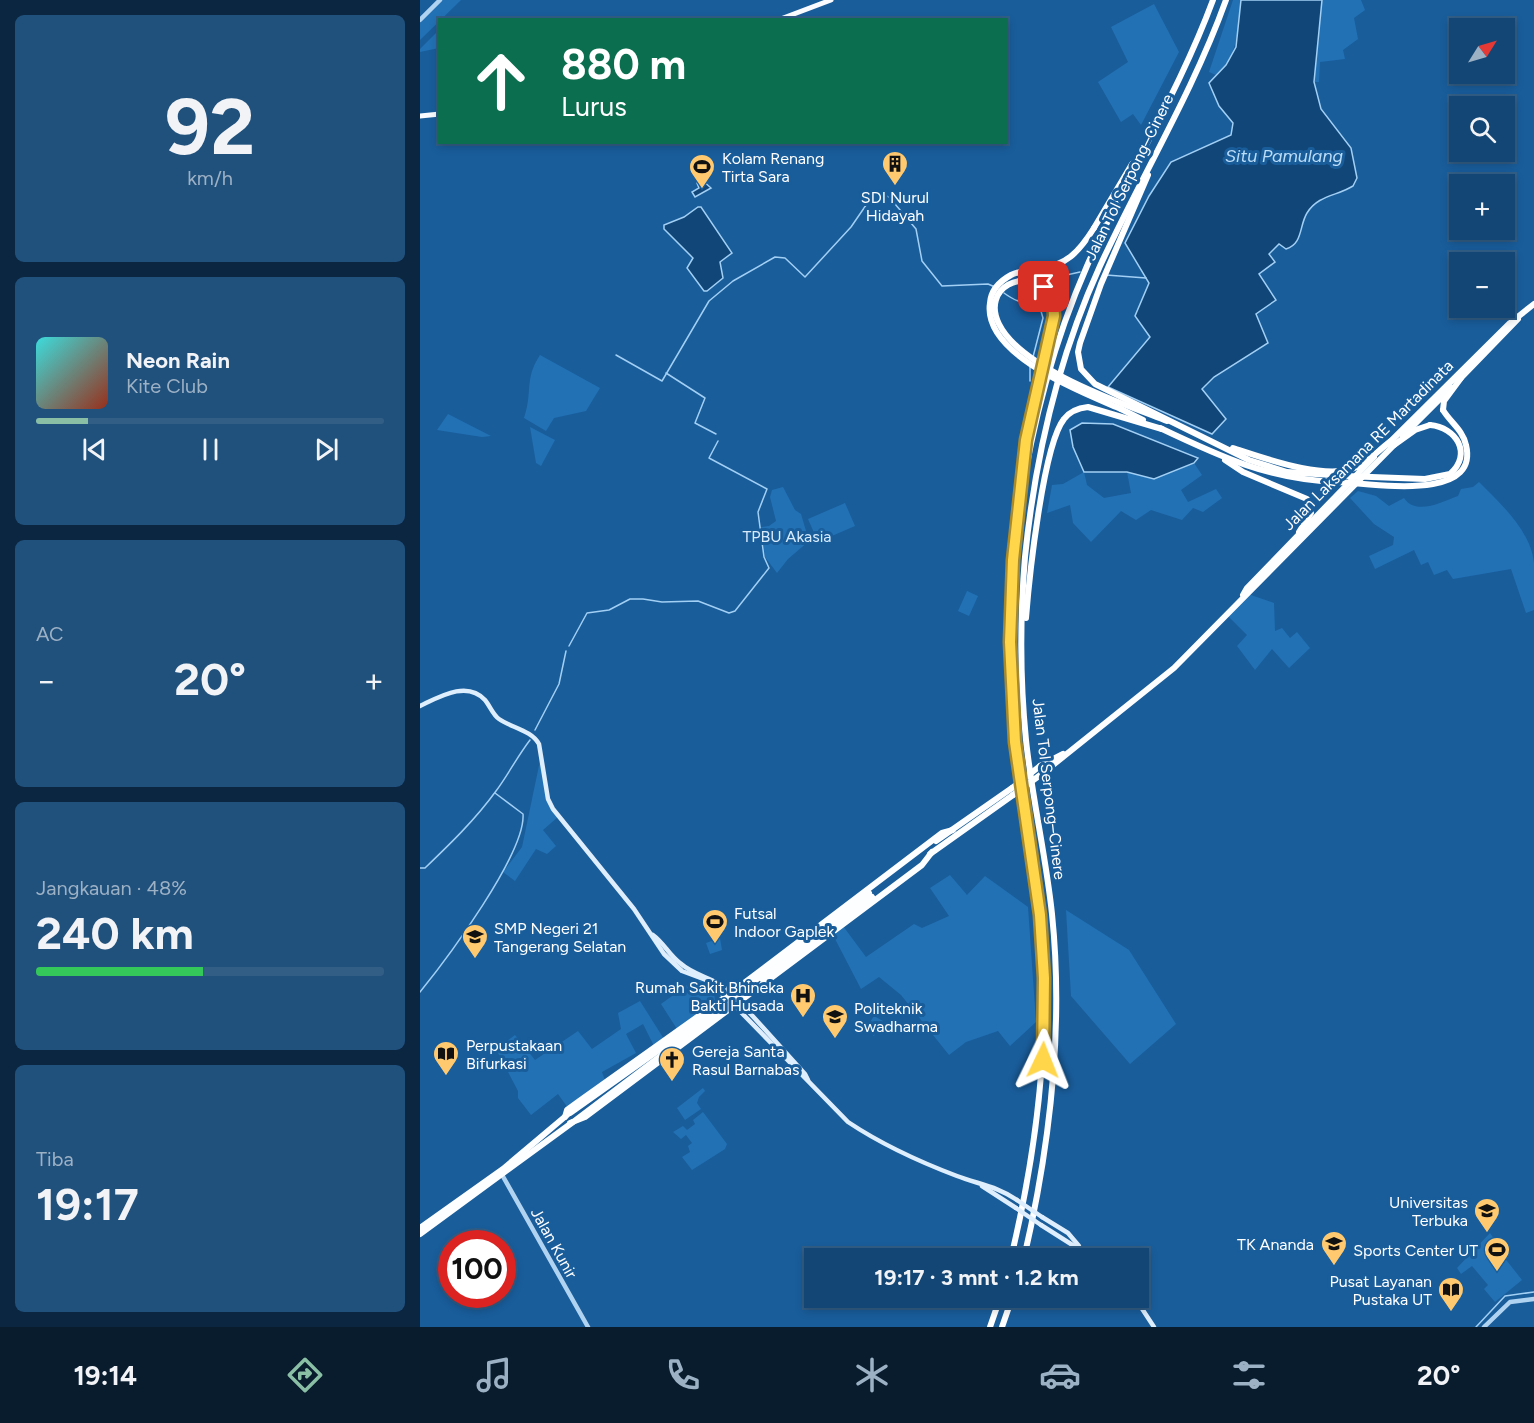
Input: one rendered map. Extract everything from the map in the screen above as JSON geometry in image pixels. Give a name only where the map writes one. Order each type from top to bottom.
[{"type":"highway","name":"Jalan Tol Serpong–Cinere","points":[[1013,1248],[1034,1148],[1044,1021],[1040,915],[1015,742],[1011,674],[1013,560],[1021,498],[1041,399],[1081,280],[1193,50],[1213,0]]},
{"type":"highway","name":"Jalan Tol Serpong–Cinere","points":[[1025,1248],[1040,1186],[1050,1110],[1056,975],[1052,914],[1026,739],[1022,657],[1026,553],[1041,455],[1073,338],[1099,269],[1204,54],[1226,0]]},
{"type":"highway","points":[[1149,138],[1075,255],[1064,263],[1013,274],[1002,281],[991,296],[990,316],[1001,337],[1039,370],[1162,429],[1269,474],[1303,481],[1437,485],[1454,479],[1464,467],[1467,446],[1462,434],[1443,410],[1444,401],[1461,378]]},
{"type":"highway","points":[[1161,140],[1101,284],[1080,343],[1078,362],[1087,378],[1167,421]]},
{"type":"highway","points":[[1021,498],[1028,424],[1054,316],[1050,294],[1035,282],[1025,280],[1007,285],[996,298],[995,307],[999,324],[1029,356],[1057,374],[1215,442],[1249,460],[1270,468],[1304,474],[1425,479],[1450,474],[1460,459],[1459,442],[1448,429],[1430,425],[1415,430],[1356,467],[1327,470],[1292,466],[1215,442]]},
{"type":"highway","name":"Jalan Laksamana RE Martadinata","points":[[1243,596],[1247,588],[1299,532],[1461,378],[1534,304]]},
{"type":"highway","name":"Jalan Laksamana RE Martadinata","points":[[871,895],[1155,685],[1510,323],[1518,318]]},
{"type":"highway","points":[[1022,657],[1034,547],[1052,448],[1059,428],[1070,413],[1088,407],[1162,429]]},
{"type":"highway","points":[[1211,451],[1243,472],[1307,499],[1311,513],[1299,532]]},
{"type":"highway","name":"Jalan Laksamana RE Martadinata","points":[[871,895],[953,830],[998,801]]},
{"type":"highway","points":[[567,1115],[567,1110],[717,1004],[942,833],[953,830]]},
{"type":"highway","points":[[573,1122],[585,1117],[724,1015],[922,865],[932,852]]},
{"type":"highway","points":[[420,1234],[501,1173],[567,1115],[731,999],[871,895]]},
{"type":"highway","points":[[420,1228],[573,1122],[871,895]]},
{"type":"highway","points":[[742,984],[743,991],[750,995]]},
{"type":"highway","points":[[717,1004],[724,1015]]},
{"type":"highway","points":[[990,1327],[997,1308]]},
{"type":"highway","points":[[1002,1327],[1009,1308]]},
{"type":"main road","points":[[783,18],[831,0]]},
{"type":"main road","points":[[420,116],[438,114]]},
{"type":"main road","points":[[420,706],[451,691],[473,693],[484,699],[500,720],[535,738],[539,744],[548,799],[553,809],[653,935],[677,962],[692,972],[713,978],[842,1117],[864,1133],[977,1183],[1000,1190],[1068,1233],[1080,1248]]},
{"type":"main road","points":[[653,935],[664,954],[682,971],[706,980],[728,995]]},
{"type":"main road","points":[[716,987],[717,1004]]},
{"type":"main road","points":[[977,1183],[1078,1248]]},
{"type":"main road","points":[[1142,1308],[1154,1327]]},
{"type":"street","points":[[420,20],[440,0]]},
{"type":"street","name":"Jalan Kunir","points":[[501,1173],[588,1327]]},
{"type":"street","points":[[1484,1327],[1510,1302],[1534,1299]]},
{"type":"green space","points":[[442,0],[461,0],[443,18],[438,18],[438,22],[420,40],[420,23]]},
{"type":"green space","points":[[1233,0],[1241,0],[1236,40],[1229,59],[1216,75],[1209,72]]},
{"type":"green space","points":[[1322,0],[1361,0],[1365,10],[1354,18],[1358,39],[1343,50],[1345,59],[1320,62],[1319,82],[1314,82]]},
{"type":"green space","points":[[1154,4],[1179,52],[1141,125],[1133,114],[1121,122],[1098,82],[1128,62],[1111,27]]},
{"type":"green space","points":[[438,31],[438,48],[420,52],[420,49]]},
{"type":"green space","points":[[540,355],[600,388],[586,411],[554,418],[546,431],[524,418],[532,371]]},
{"type":"green space","points":[[448,414],[491,436],[482,437],[437,430]]},
{"type":"green space","points":[[530,427],[555,440],[541,466],[536,463]]},
{"type":"green space","points":[[1194,463],[1202,475],[1181,490],[1188,502],[1216,489],[1222,498],[1203,512],[1193,508],[1182,520],[1151,510],[1136,520],[1121,511],[1091,542],[1073,523],[1070,505],[1047,513],[1052,485],[1063,484],[1084,472],[1087,485],[1104,498],[1131,493],[1127,472],[1154,479]]},
{"type":"green space","points":[[1479,482],[1513,518],[1532,551],[1534,610],[1526,613],[1511,569],[1453,579],[1447,570],[1434,575],[1428,562],[1421,565],[1414,550],[1375,569],[1369,556],[1393,545],[1394,537],[1374,524],[1350,498],[1358,491],[1376,496],[1389,506],[1404,498],[1415,506],[1422,507],[1458,496],[1461,489],[1473,487]]},
{"type":"green space","name":"TPBU Akasia","points":[[783,487],[795,510],[801,514],[809,541],[788,559],[777,573],[765,557],[761,527],[769,526],[776,521],[770,497],[772,490]]},
{"type":"green space","points":[[845,503],[855,526],[818,542],[808,519]]},
{"type":"green space","points":[[967,591],[978,596],[969,616],[958,611]]},
{"type":"green space","points":[[1248,594],[1274,603],[1275,631],[1282,628],[1290,638],[1297,632],[1310,648],[1289,668],[1272,649],[1255,670],[1237,646],[1247,635],[1228,616]]},
{"type":"green space","points":[[541,756],[549,802],[559,816],[543,830],[556,846],[547,854],[536,849],[515,881],[503,872],[522,847]]},
{"type":"green space","points":[[950,875],[967,895],[985,876],[1028,907],[1036,1022],[1010,1046],[998,1031],[966,1042],[949,1055],[901,995],[879,977],[861,989],[833,935],[843,926],[866,957],[914,924],[922,928],[949,916],[930,888]]},
{"type":"green space","points":[[1066,910],[1129,950],[1176,1024],[1130,1064],[1071,996]]},
{"type":"green space","name":"Futsal Indoor Gaplek","points":[[720,938],[722,950],[710,954],[706,943]]},
{"type":"green space","points":[[694,980],[707,982],[714,990],[715,1002],[677,1029],[661,1004]]},
{"type":"green space","points":[[640,1001],[664,1039],[654,1046],[643,1024],[626,1034],[636,1053],[602,1072],[608,1089],[573,1115],[558,1094],[531,1115],[518,1098],[518,1091],[496,1049],[515,1035],[535,1060],[578,1031],[592,1049],[621,1029],[618,1013]]},
{"type":"green space","points":[[874,1016],[883,1021],[874,1036],[865,1030]]},
{"type":"green space","points":[[703,1088],[705,1091],[697,1103],[701,1109],[685,1120],[677,1108]]},
{"type":"green space","points":[[703,1112],[727,1144],[725,1149],[692,1170],[682,1157],[690,1152],[688,1146],[692,1143],[686,1135],[681,1139],[673,1132],[683,1126],[687,1130],[695,1124],[693,1120]]},
{"type":"green space","name":"Sports Center UT","points":[[1490,1233],[1498,1245],[1496,1247],[1522,1280],[1495,1302],[1484,1289],[1488,1285],[1472,1266],[1461,1274],[1457,1268]]},
{"type":"water","name":"Situ Pamulang","points":[[1241,0],[1322,0],[1314,82],[1321,109],[1351,148],[1357,178],[1353,186],[1322,199],[1311,207],[1304,218],[1298,239],[1291,247],[1286,249],[1279,244],[1269,254],[1275,262],[1259,274],[1276,300],[1256,314],[1268,343],[1214,377],[1202,389],[1226,419],[1212,434],[1108,387],[1150,337],[1135,316],[1149,283],[1125,243],[1149,196],[1171,162],[1231,135],[1233,123],[1219,106],[1209,83],[1226,65],[1236,47]]},
{"type":"water","name":"Kolam Renang Tirta Sara","points":[[702,180],[711,188],[695,197],[692,192],[699,188],[697,183]]},
{"type":"water","points":[[701,207],[732,253],[720,262],[723,278],[707,291],[704,291],[687,268],[693,258],[664,229],[664,225],[684,217]]},
{"type":"water","points":[[1082,423],[1113,424],[1198,458],[1194,463],[1154,479],[1127,472],[1084,472],[1073,447],[1070,430]]},
{"type":"waterway","points":[[616,355],[662,381],[709,301],[733,281],[775,257],[785,258],[805,277],[851,227],[873,195],[884,194],[890,198],[916,229],[922,261],[942,286],[988,284],[995,287]]},
{"type":"waterway","points":[[1049,288],[1062,276],[1080,272]]},
{"type":"waterway","points":[[1106,275],[1146,278]]},
{"type":"waterway","points":[[1004,293],[1025,303],[1036,300],[1046,292]]},
{"type":"waterway","points":[[1033,357],[1043,318],[1038,301]]},
{"type":"waterway","points":[[1030,367],[1030,381]]},
{"type":"waterway","points":[[666,373],[705,398],[695,423],[716,434]]},
{"type":"waterway","points":[[569,646],[587,613],[609,610],[630,599],[662,602],[698,601],[729,613],[735,611],[769,568],[764,557],[758,512],[767,489],[709,458],[718,441]]},
{"type":"waterway","points":[[535,730],[559,684],[566,651]]},
{"type":"waterway","points":[[420,868],[425,868],[480,812],[530,740]]},
{"type":"waterway","points":[[420,992],[482,906],[499,879],[521,832],[523,814],[495,793]]},
{"type":"waterway","points":[[1476,1327],[1505,1296],[1534,1292]]},
{"type":"place","name":"SDI Nurul Hidayah","points":[[895,187]]},
{"type":"place","name":"Kolam Renang Tirta Sara","points":[[702,190]]},
{"type":"place","name":"Futsal Indoor Gaplek","points":[[715,945]]},
{"type":"place","name":"SMP Negeri 21 Tangerang Selatan","points":[[475,960]]},
{"type":"place","name":"Rumah Sakit Bhineka Bakti Husada","points":[[803,1019]]},
{"type":"place","name":"Politeknik Swadharma","points":[[835,1040]]},
{"type":"place","name":"Perpustakaan Bifurkasi","points":[[446,1077]]},
{"type":"place","name":"Gereja Santa Rasul Barnabas","points":[[672,1083]]},
{"type":"place","name":"Universitas Terbuka","points":[[1487,1234]]},
{"type":"place","name":"TK Ananda","points":[[1334,1267]]},
{"type":"place","name":"Sports Center UT","points":[[1497,1273]]},
{"type":"place","name":"Pusat Layanan Pustaka UT","points":[[1451,1313]]},
{"type":"route","points":[[1043,1060],[1044,978],[1040,915],[1015,742],[1010,642],[1013,560],[1024,454],[1033,401],[1055,308],[1050,294],[1044,287]]}]
